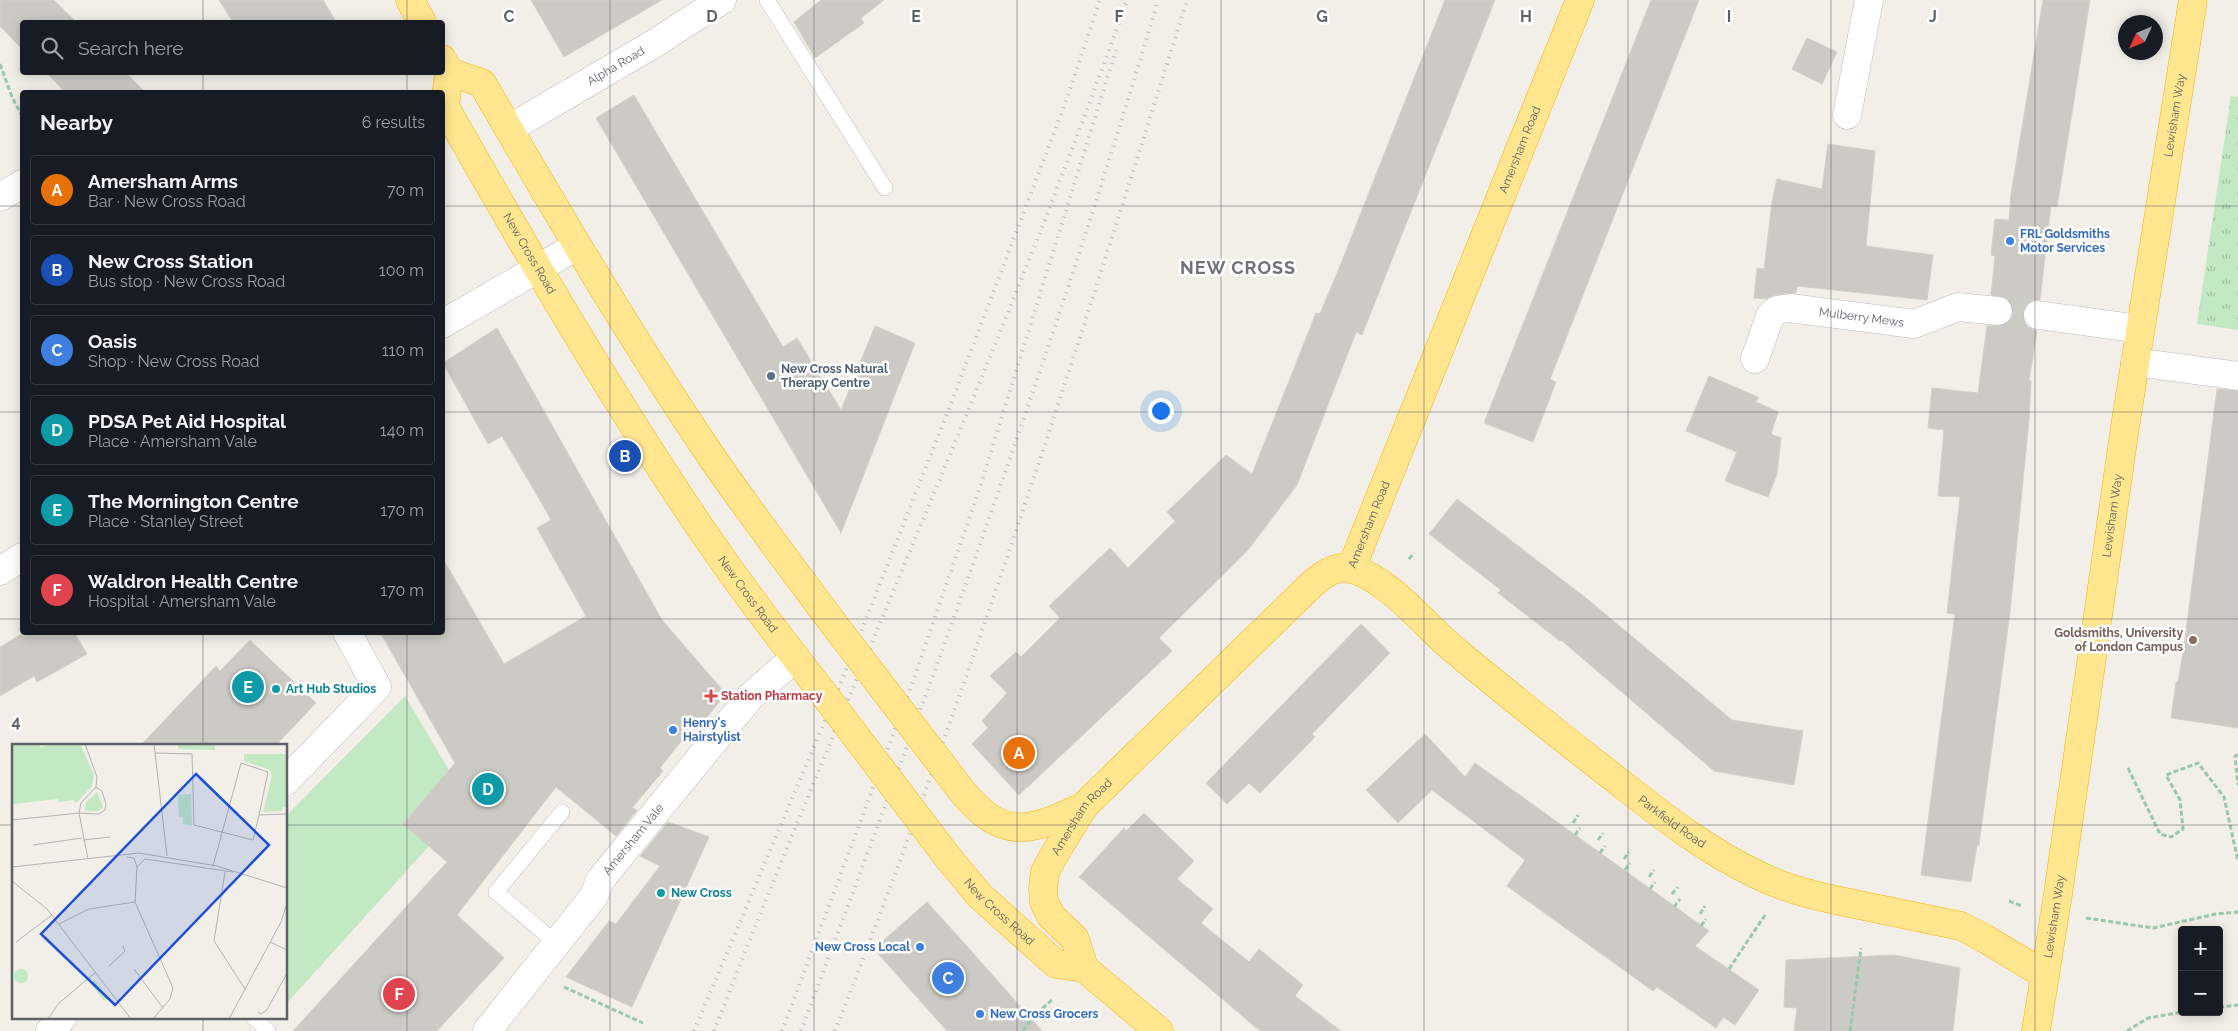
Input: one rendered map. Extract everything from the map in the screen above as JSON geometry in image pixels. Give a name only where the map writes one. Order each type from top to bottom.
[{"type":"highway","points":[[410,0],[421,20]]},
{"type":"highway","name":"Amersham Road","points":[[1084,968],[1075,939],[1051,916],[1044,902],[1045,872],[1084,806],[1312,584],[1324,574],[1337,568],[1351,569],[1580,0]]},
{"type":"highway","name":"Lewisham Way","points":[[2036,1031],[2140,329],[2193,0]]},
{"type":"highway","name":"New Cross Road","points":[[1084,806],[1049,823],[1031,828],[1012,827],[996,822],[982,813],[961,790],[833,623],[711,456],[577,246],[482,82],[446,65],[445,107],[538,268],[688,510],[802,666],[946,855],[979,895],[1000,916],[1056,964],[1084,968]]},
{"type":"highway","name":"Parkfield Road","points":[[1351,569],[1369,577],[1383,587],[1456,652],[1601,768],[1683,830],[1725,858],[1788,888],[1961,926],[2045,975]]},
{"type":"highway","points":[[1084,968],[1159,1031]]},
{"type":"street","name":"Alpha Road","points":[[509,129],[655,43],[722,0]]},
{"type":"street","points":[[1847,115],[1870,0]]},
{"type":"street","points":[[0,197],[20,185]]},
{"type":"street","points":[[445,322],[577,246]]},
{"type":"street","name":"Mulberry Mews","points":[[1755,359],[1770,316],[1777,310],[1790,308],[1914,324],[1958,307],[1998,311]]},
{"type":"street","points":[[2038,315],[2140,329]]},
{"type":"street","points":[[2135,362],[2238,376]]},
{"type":"street","points":[[0,571],[20,558]]},
{"type":"street","points":[[288,779],[377,688],[349,635]]},
{"type":"street","name":"Amersham Vale","points":[[487,1031],[594,896],[600,880],[750,697],[802,666]]},
{"type":"street","points":[[50,1031],[62,1018]]},
{"type":"lane","points":[[767,0],[885,188]]},
{"type":"lane","points":[[556,943],[496,892],[562,812]]},
{"type":"lane","points":[[254,1018],[268,1031]]},
{"type":"path","points":[[0,64],[12,97],[20,112]]},
{"type":"path","points":[[1409,559],[1414,553]]},
{"type":"path","points":[[2238,755],[2236,756],[2238,785]]},
{"type":"path","points":[[2128,768],[2160,834],[2171,837],[2183,829],[2180,800],[2166,775],[2198,763],[2224,797],[2238,861]]},
{"type":"path","points":[[1573,823],[1578,815]]},
{"type":"path","points":[[1575,835],[1580,828]]},
{"type":"path","points":[[1598,840],[1603,833]]},
{"type":"path","points":[[1600,853],[1605,846]]},
{"type":"path","points":[[1624,859],[1629,852]]},
{"type":"path","points":[[1625,870],[1630,863]]},
{"type":"path","points":[[1649,877],[1654,870]]},
{"type":"path","points":[[1650,889],[1655,882]]},
{"type":"path","points":[[1672,894],[1678,887]]},
{"type":"path","points":[[1674,907],[1680,899]]},
{"type":"path","points":[[1700,914],[1705,906]]},
{"type":"path","points":[[2093,919],[2153,928],[2216,914],[2238,912]]},
{"type":"path","points":[[1728,969],[1766,914]]},
{"type":"path","points":[[1701,926],[1706,918]]},
{"type":"path","points":[[1850,1031],[1861,948]]},
{"type":"path","points":[[560,985],[643,1023]]},
{"type":"path","points":[[1023,1031],[1034,1016],[1053,999]]},
{"type":"path","points":[[2223,1007],[2238,1005]]},
{"type":"path","points":[[2127,1031],[2148,1018],[2178,1013]]},
{"type":"green space","points":[[2231,96],[2238,97],[2238,330],[2197,324]]},
{"type":"green space","points":[[405,696],[449,770],[403,824],[429,846],[288,1002],[288,814]]},
{"type":"building","points":[[0,0],[54,0],[74,20],[20,20],[20,47],[0,26]]},
{"type":"building","points":[[219,0],[323,0],[335,20],[232,20]]},
{"type":"building","points":[[531,0],[662,0],[564,57]]},
{"type":"building","points":[[821,0],[884,0],[861,18],[864,23],[815,58],[794,22]]},
{"type":"building","points":[[1445,0],[1495,0],[1362,335],[1356,332],[1297,485],[1248,550],[1159,638],[1172,651],[1019,795],[972,744],[988,728],[982,721],[1007,693],[990,676],[1016,652],[1021,657],[1060,618],[1049,606],[1110,548],[1128,568],[1175,521],[1167,512],[1226,455],[1252,474],[1316,313],[1320,314],[1340,266]]},
{"type":"building","points":[[1651,0],[1699,0],[1550,379],[1556,382],[1533,442],[1484,423]]},
{"type":"building","points":[[2043,0],[2090,0],[2057,207],[2051,206],[2040,300],[2033,300],[2026,305],[2023,313],[2024,321],[2028,327],[2037,331],[2029,381],[2031,381],[2029,420],[2010,612],[1979,845],[1977,845],[1971,882],[1921,875],[1955,614],[1947,613],[1960,497],[1938,496],[1944,430],[1928,428],[1932,388],[1978,393],[1987,326],[2005,325],[2013,313],[2012,305],[2007,299],[1991,295],[1995,256],[1991,255],[1995,219],[2009,220],[2011,194]]},
{"type":"building","points":[[1807,38],[1837,52],[1822,84],[1792,69]]},
{"type":"building","points":[[49,75],[128,75],[143,90],[63,90]]},
{"type":"building","points":[[634,95],[783,347],[797,338],[841,410],[875,326],[915,343],[841,533],[596,118]]},
{"type":"building","points":[[1828,144],[1875,151],[1866,246],[1933,255],[1927,300],[1797,286],[1796,293],[1775,295],[1766,299],[1754,298],[1757,268],[1764,269],[1772,202],[1777,179],[1822,189]]},
{"type":"building","points":[[497,328],[662,620],[726,694],[702,723],[698,720],[660,768],[663,771],[632,808],[637,810],[616,836],[556,787],[457,915],[504,958],[437,1031],[293,1031],[447,862],[403,824],[455,763],[382,635],[445,635],[445,562],[504,664],[586,616],[537,528],[551,520],[502,436],[488,444],[445,367],[445,362]]},
{"type":"building","points":[[1709,376],[1758,397],[1756,402],[1778,412],[1771,434],[1781,438],[1777,474],[1768,497],[1725,481],[1737,452],[1686,431]]},
{"type":"building","points":[[2217,389],[2238,391],[2238,728],[2171,718],[2176,682],[2178,682],[2184,647]]},
{"type":"building","points":[[1457,499],[1586,598],[1732,720],[1803,731],[1794,785],[1714,771],[1561,640],[1498,593],[1501,590],[1429,534]]},
{"type":"building","points":[[1361,624],[1390,653],[1312,734],[1315,737],[1260,793],[1249,783],[1227,804],[1206,783]]},
{"type":"building","points":[[20,635],[76,635],[87,654],[37,682],[34,676],[0,696],[0,647]]},
{"type":"building","points":[[250,640],[316,703],[277,744],[142,744],[216,666],[220,671]]},
{"type":"building","points":[[1425,734],[1465,777],[1475,763],[1709,931],[1695,946],[1759,990],[1735,1025],[1723,1017],[1716,1028],[1657,987],[1653,991],[1507,886],[1525,860],[1432,790],[1398,823],[1366,790]]},
{"type":"building","points":[[1144,813],[1194,861],[1177,879],[1213,909],[1201,923],[1249,962],[1259,949],[1303,985],[1295,996],[1341,1031],[1260,1031],[1079,877],[1124,828],[1126,831]]},
{"type":"building","name":"New Cross","points":[[668,822],[709,837],[632,1007],[566,977],[609,921],[616,924],[660,866],[640,856]]},
{"type":"building","points":[[927,902],[1042,1031],[947,1031],[874,949]]},
{"type":"building","points":[[1894,955],[1960,968],[1953,1031],[1794,1031],[1797,1008],[1784,1007],[1786,960]]},
{"type":"tunnel","points":[[1998,311],[2038,315]]},
{"type":"railway","points":[[694,1031],[842,680],[950,406],[1063,109],[1100,0]]},
{"type":"railway","points":[[714,1031],[765,902],[1029,260],[1127,0]]},
{"type":"railway","points":[[801,1031],[943,647],[1034,390],[1077,261],[1158,0]]},
{"type":"railway","points":[[835,1031],[884,904],[976,648],[1063,390],[1187,0]]},
{"type":"railway","points":[[782,1031],[913,681],[980,487],[1116,50]]},
{"type":"place","name":"FRL Goldsmiths Motor Services","points":[[2010,241]]},
{"type":"place","name":"New Cross Natural Therapy Centre","points":[[771,376]]},
{"type":"place","name":"New Cross Station","points":[[625,456]]},
{"type":"place","name":"Goldsmiths, University of London Campus","points":[[2193,640]]},
{"type":"place","name":"The Mornington Centre","points":[[248,687]]},
{"type":"place","name":"Art Hub Studios","points":[[276,689]]},
{"type":"place","name":"Station Pharmacy","points":[[711,696]]},
{"type":"place","name":"Henry's Hairstylist","points":[[673,730]]},
{"type":"place","name":"Amersham Arms","points":[[1019,753]]},
{"type":"place","name":"PDSA Pet Aid Hospital","points":[[488,789]]},
{"type":"place","name":"New Cross","points":[[661,893]]},
{"type":"place","name":"New Cross Local","points":[[920,947]]},
{"type":"place","name":"Oasis","points":[[948,978]]},
{"type":"place","name":"Waldron Health Centre","points":[[399,994]]},
{"type":"place","name":"New Cross Grocers","points":[[980,1014]]},
{"type":"district","name":"NEW CROSS","points":[[1238,268]]}]
